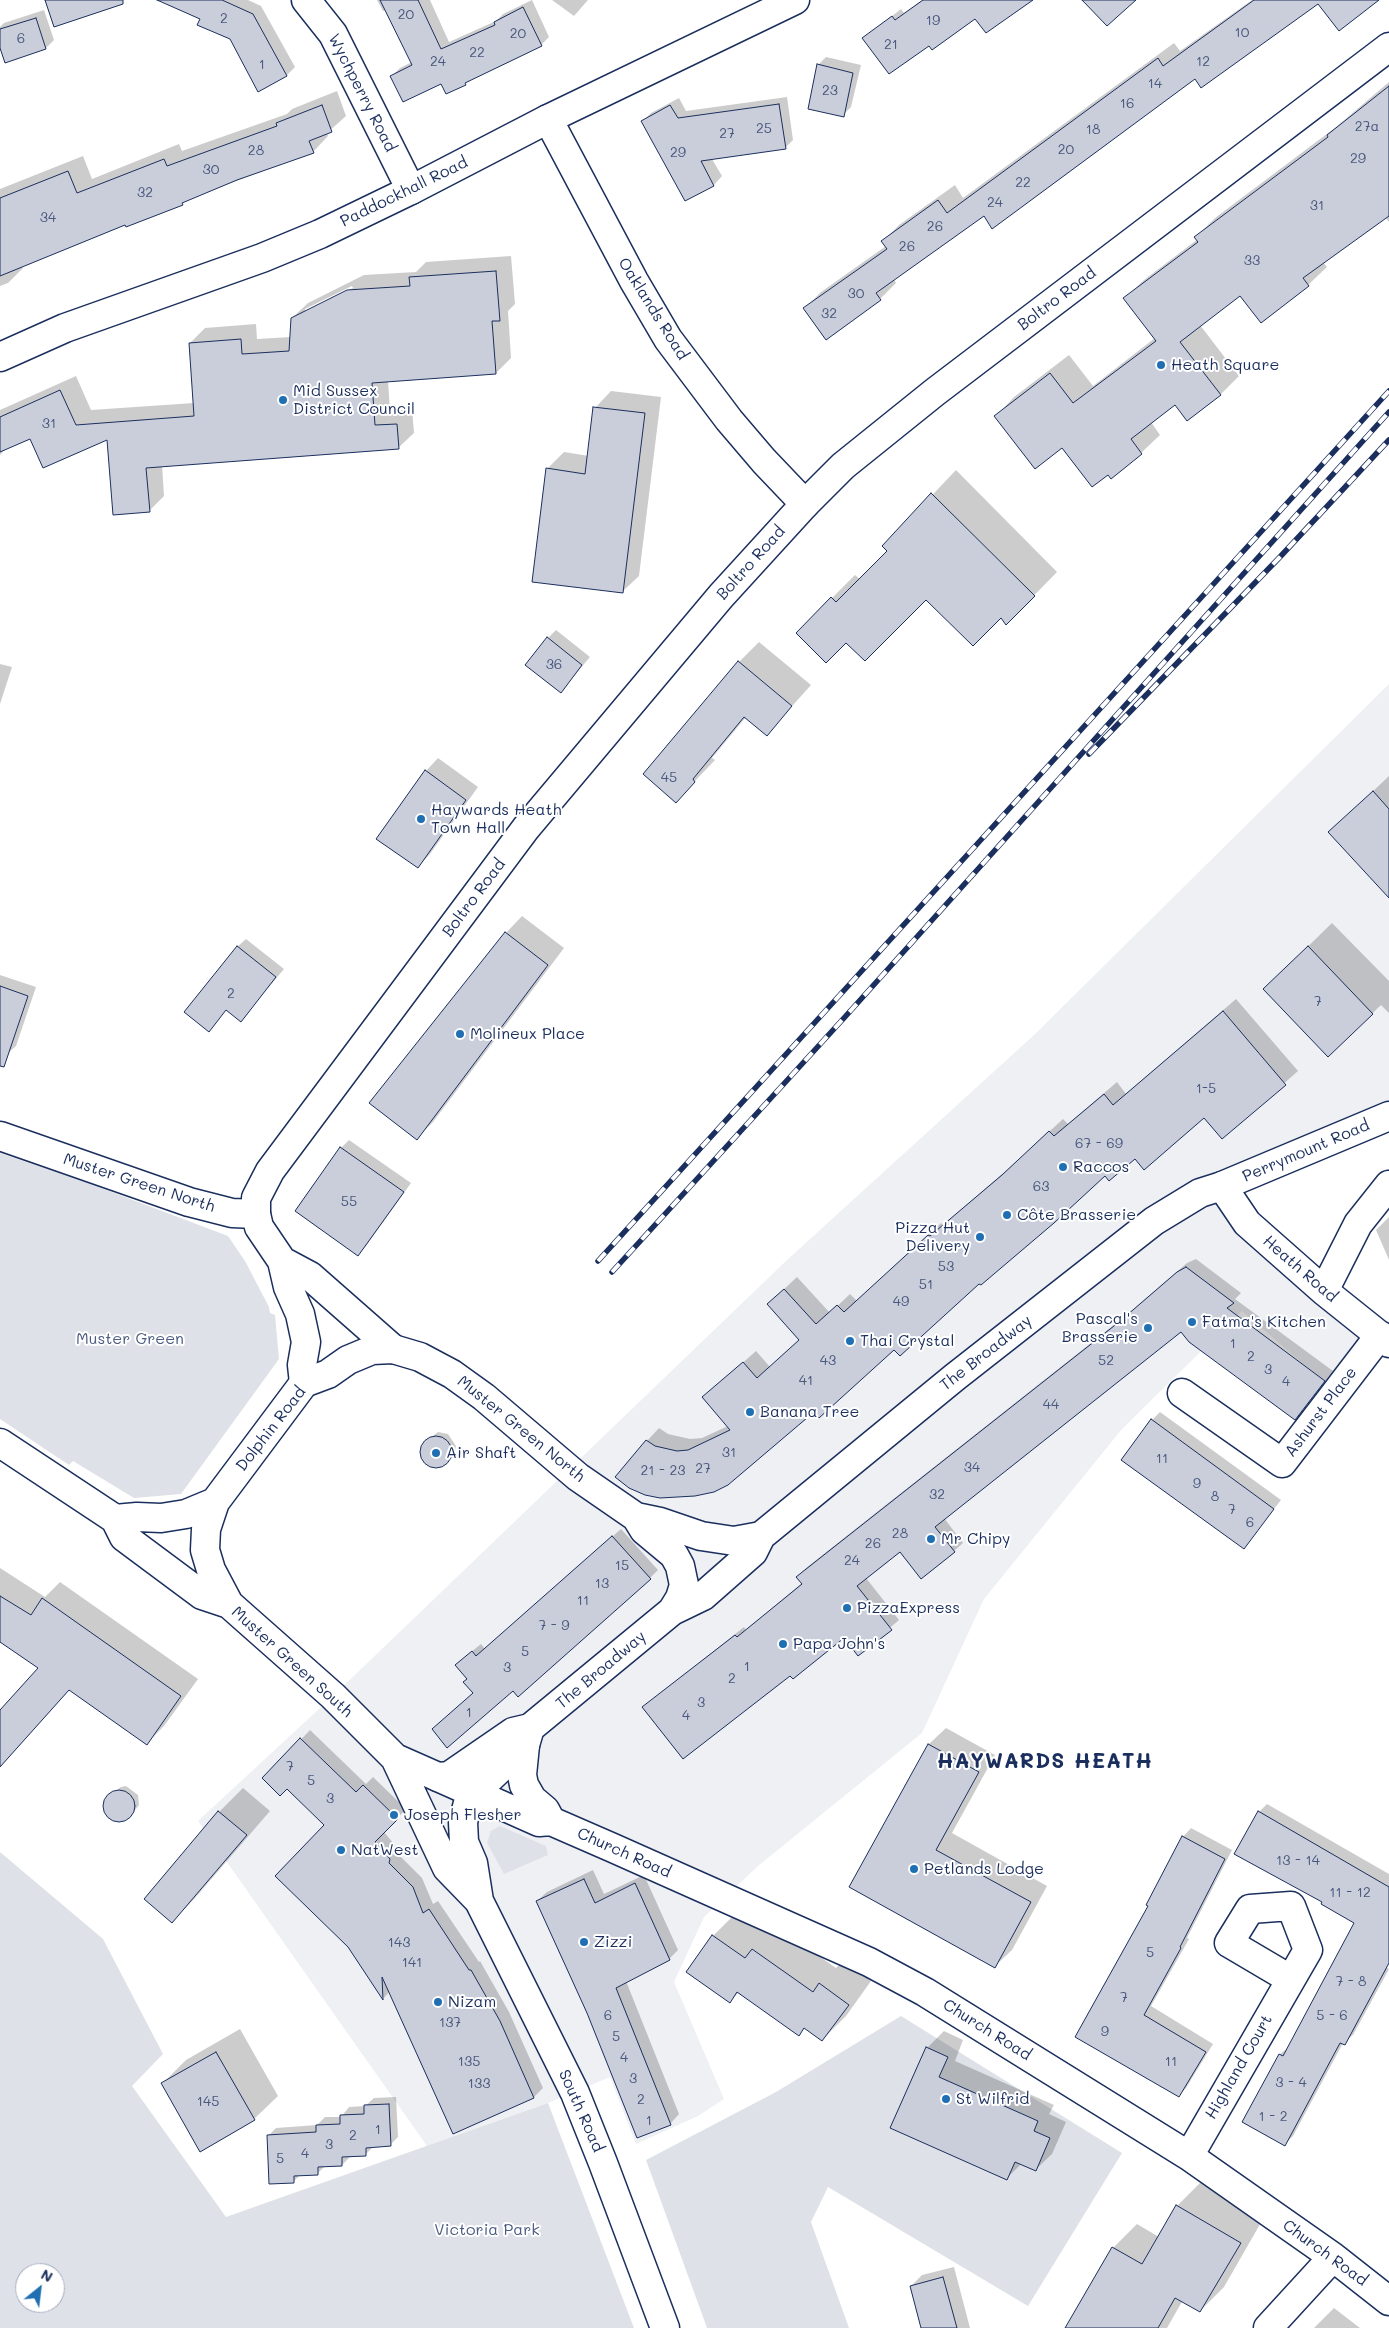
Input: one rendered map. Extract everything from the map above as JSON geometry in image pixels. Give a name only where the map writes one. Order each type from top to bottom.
[{"type":"street","name":"Wychperry Road","points":[[306,0],[333,34],[411,190]]},
{"type":"street","name":"Paddockhall Road","points":[[0,357],[65,328],[262,258],[320,234],[411,190],[548,119],[796,0]]},
{"type":"street","name":"Boltro Road","points":[[256,1214],[256,1198],[270,1171],[526,828],[721,596],[805,504],[843,466],[928,397],[1389,47]]},
{"type":"street","name":"Oaklands Road","points":[[548,119],[634,282],[668,338],[729,420],[764,462],[805,504]]},
{"type":"street","name":"Perrymount Road","points":[[1222,1186],[1389,1116]]},
{"type":"street","name":"Muster Green North","points":[[0,1136],[190,1202],[232,1213],[256,1214],[259,1227],[282,1261],[288,1287],[300,1314],[306,1342],[302,1365],[304,1383]]},
{"type":"street","points":[[1324,1291],[1358,1224],[1389,1185]]},
{"type":"street","name":"Heath Road","points":[[1222,1186],[1247,1223],[1324,1291],[1384,1339]]},
{"type":"street","name":"The Broadway","points":[[479,1900],[473,1863],[464,1842],[463,1822],[468,1803],[474,1793],[528,1737],[672,1611],[703,1596],[730,1574],[753,1552],[760,1536],[955,1377],[1154,1221],[1200,1193],[1222,1186]]},
{"type":"street","name":"Muster Green North","points":[[282,1261],[310,1276],[393,1349],[420,1357],[452,1374],[484,1398],[578,1477],[636,1517]]},
{"type":"street","name":"Ashurst Place","points":[[1182,1393],[1282,1463],[1384,1339]]},
{"type":"street","name":"Dolphin Road","points":[[229,1604],[211,1570],[205,1550],[206,1529],[215,1502],[304,1383],[328,1374],[348,1360],[372,1350],[393,1349]]},
{"type":"street","name":"Muster Green South","points":[[0,1443],[114,1518],[124,1536],[202,1595],[229,1604],[332,1696],[395,1758],[447,1868],[479,1900]]},
{"type":"street","points":[[114,1518],[178,1516],[215,1502]]},
{"type":"street","name":"The Broadway","points":[[636,1517],[660,1522],[709,1537],[734,1541],[760,1536]]},
{"type":"street","name":"The Broadway","points":[[636,1517],[644,1530],[674,1555],[680,1566],[684,1586],[680,1598],[672,1611]]},
{"type":"street","name":"The Broadway","points":[[438,1777],[450,1776],[461,1770],[513,1732],[528,1737]]},
{"type":"street","name":"Church Road","points":[[528,1737],[522,1775],[524,1785],[532,1799],[545,1810],[551,1821]]},
{"type":"street","points":[[395,1758],[438,1777]]},
{"type":"street","name":"Church Road","points":[[438,1777],[539,1822],[551,1821],[869,1962],[954,2009],[1189,2156],[1333,2257],[1389,2301]]},
{"type":"street","name":"South Road","points":[[479,1900],[575,2093],[604,2163],[665,2328]]},
{"type":"street","name":"Highland Court","points":[[1189,2156],[1290,1979]]},
{"type":"street","points":[[1268,2328],[1333,2257]]},
{"type":"shaded area","points":[[1389,684],[1389,1115],[1222,1186],[1380,1335],[1336,1392],[1242,1311],[1122,1429],[984,1599],[922,1733],[758,1866],[704,1917],[674,1982],[724,2099],[698,2116],[636,2144],[610,2077],[548,2103],[427,2146],[198,1821],[333,1696],[787,1260],[1034,1035]]},
{"type":"green space","name":"Muster Green","points":[[0,1153],[96,1186],[228,1236],[245,1261],[269,1307],[270,1313],[275,1315],[279,1359],[181,1494],[134,1498],[73,1461],[69,1465],[0,1419]]},
{"type":"green space","points":[[500,1826],[546,1846],[548,1855],[504,1874],[487,1843],[491,1831]]},
{"type":"green space","name":"Victoria Park","points":[[0,1852],[103,1939],[163,2054],[132,2086],[226,2217],[548,2103],[634,2328],[0,2328]]},
{"type":"green space","points":[[901,2016],[1122,2153],[1028,2306],[828,2187],[811,2222],[849,2328],[707,2328],[646,2160],[776,2092]]},
{"type":"building","points":[[45,0],[123,0],[123,4],[54,27]]},
{"type":"building","points":[[157,0],[222,0],[253,14],[287,76],[258,92],[230,39],[197,25],[200,19]]},
{"type":"building","points":[[380,0],[418,0],[441,49],[495,25],[494,22],[523,7],[542,46],[446,94],[441,84],[403,102],[390,76],[412,65]]},
{"type":"building","points":[[923,0],[1033,0],[986,33],[975,19],[932,50],[929,46],[889,74],[862,38],[892,16],[895,20]]},
{"type":"building","points":[[1082,0],[1136,0],[1107,26]]},
{"type":"building","points":[[1254,0],[1379,0],[1339,31],[1318,4],[1201,88],[1195,79],[992,229],[984,216],[876,293],[881,300],[826,340],[803,308],[887,249],[881,241],[938,200],[947,213],[1158,58],[1163,66]]},
{"type":"building","points":[[36,18],[46,49],[5,63],[0,48],[0,29]]},
{"type":"building","points":[[817,64],[853,73],[844,117],[808,109]]},
{"type":"building","points":[[1389,86],[1389,216],[1303,278],[1309,286],[1261,323],[1240,296],[1180,342],[1221,395],[1187,421],[1175,405],[1131,439],[1142,454],[1111,479],[1108,475],[1092,487],[1062,448],[1035,469],[994,416],[1050,373],[1073,403],[1156,341],[1123,298],[1198,242],[1194,237],[1328,137],[1327,135]]},
{"type":"building","points":[[779,104],[786,149],[701,161],[714,186],[685,201],[641,121],[670,105],[678,118]]},
{"type":"building","points":[[322,105],[332,132],[309,141],[314,153],[237,180],[182,203],[183,205],[126,227],[125,225],[0,276],[0,198],[68,171],[77,193],[164,159],[167,166],[277,126],[276,123]]},
{"type":"building","name":"Mid Sussex District Council","points":[[496,271],[500,321],[492,321],[496,374],[372,383],[375,425],[397,424],[399,449],[146,468],[150,512],[113,515],[107,440],[43,468],[30,439],[0,452],[0,417],[60,390],[76,425],[194,416],[189,343],[241,339],[242,354],[289,351],[291,318],[347,290],[410,286],[409,277]]},
{"type":"building","points":[[593,407],[645,413],[623,593],[532,582],[546,468],[585,474]]},
{"type":"building","points":[[931,493],[1035,596],[1006,625],[1001,618],[973,646],[926,600],[865,661],[846,643],[826,663],[796,633],[831,597],[836,602],[887,551],[882,546]]},
{"type":"building","points":[[547,637],[582,665],[561,693],[525,665]]},
{"type":"building","points":[[738,661],[792,706],[767,736],[744,717],[693,779],[695,782],[676,803],[643,774]]},
{"type":"building","name":"Haywards Heath Town Hall","points":[[425,770],[466,800],[418,868],[376,839]]},
{"type":"building","points":[[1373,791],[1389,809],[1389,898],[1328,832]]},
{"type":"building","name":"Molineux Place","points":[[505,932],[548,965],[417,1140],[369,1103]]},
{"type":"building","points":[[237,946],[276,977],[241,1022],[226,1010],[209,1032],[184,1012]]},
{"type":"building","points":[[1308,946],[1373,1014],[1328,1057],[1263,989]]},
{"type":"building","points":[[0,986],[28,996],[4,1067],[0,1066]]},
{"type":"building","points":[[1223,1011],[1286,1085],[1222,1139],[1204,1118],[1144,1170],[1135,1159],[1109,1181],[1105,1176],[1054,1223],[981,1285],[979,1284],[900,1356],[894,1350],[819,1418],[814,1412],[728,1485],[714,1492],[695,1496],[660,1498],[645,1495],[629,1488],[615,1477],[646,1440],[655,1446],[677,1451],[688,1450],[730,1430],[702,1397],[743,1362],[757,1378],[799,1340],[767,1304],[784,1289],[816,1324],[837,1305],[844,1312],[928,1235],[930,1236],[1002,1175],[1049,1131],[1054,1136],[1104,1094],[1113,1105]]},
{"type":"building","points":[[340,1147],[404,1192],[358,1256],[295,1211]]},
{"type":"building","points":[[1186,1267],[1234,1303],[1227,1308],[1325,1381],[1295,1420],[1189,1342],[1181,1332],[935,1527],[955,1552],[921,1579],[900,1552],[857,1586],[892,1630],[858,1656],[844,1638],[793,1679],[790,1676],[683,1759],[642,1707],[735,1635],[737,1637],[802,1584],[796,1577],[1119,1322],[1177,1272]]},
{"type":"building","points":[[1151,1419],[1274,1509],[1244,1549],[1121,1460]]},
{"type":"building","name":"Air Shaft","points":[[436,1436],[448,1440],[452,1452],[448,1464],[436,1468],[424,1464],[420,1452],[424,1440]]},
{"type":"building","points":[[612,1536],[651,1579],[518,1697],[513,1691],[447,1748],[432,1729],[473,1693],[463,1682],[467,1679],[455,1665],[472,1651],[476,1656]]},
{"type":"building","points":[[0,1596],[31,1615],[42,1598],[181,1696],[147,1745],[69,1690],[0,1767],[0,1710],[38,1668],[0,1642]]},
{"type":"building","points":[[300,1738],[356,1792],[363,1785],[398,1819],[375,1842],[390,1859],[389,1863],[413,1887],[423,1913],[429,1909],[469,1970],[471,1970],[500,2021],[534,2098],[453,2134],[382,1977],[383,2000],[348,1947],[275,1876],[324,1825],[287,1789],[280,1796],[262,1778]]},
{"type":"building","name":"Petlands Lodge","points":[[928,1744],[979,1772],[936,1850],[1031,1902],[995,1968],[849,1887]]},
{"type":"building","points":[[119,1790],[131,1794],[135,1806],[131,1818],[119,1822],[107,1818],[103,1806],[107,1794]]},
{"type":"building","points":[[218,1811],[247,1835],[172,1923],[144,1899]]},
{"type":"building","points":[[1258,1811],[1389,1887],[1389,1963],[1345,2045],[1340,2043],[1285,2146],[1242,2122],[1279,2054],[1283,2056],[1354,1923],[1321,1904],[1322,1902],[1234,1854]]},
{"type":"building","points":[[1182,1836],[1225,1859],[1181,1948],[1144,2015],[1206,2052],[1179,2097],[1075,2037],[1148,1906],[1146,1905]]},
{"type":"building","points":[[584,1879],[595,1903],[635,1883],[670,1960],[616,1988],[671,2125],[637,2138],[587,2013],[536,1901]]},
{"type":"building","points":[[712,1935],[745,1958],[752,1949],[813,1992],[819,1983],[849,2005],[822,2041],[804,2028],[799,2036],[737,1992],[730,2003],[686,1972]]},
{"type":"building","name":"St Wilfrid","points":[[926,2047],[948,2057],[939,2077],[1038,2121],[1034,2131],[1050,2138],[1036,2171],[1015,2162],[1007,2180],[890,2128]]},
{"type":"building","points":[[216,2052],[255,2120],[200,2152],[161,2083]]},
{"type":"building","points":[[389,2104],[391,2146],[366,2148],[366,2156],[342,2157],[342,2166],[318,2167],[318,2175],[294,2176],[294,2183],[269,2184],[267,2135],[316,2132],[316,2125],[340,2124],[340,2115],[364,2114],[364,2105]]},
{"type":"building","points":[[1176,2205],[1241,2243],[1200,2312],[1175,2298],[1158,2328],[1065,2328],[1112,2247],[1142,2264]]},
{"type":"building","points":[[943,2277],[957,2328],[921,2328],[910,2286]]},
{"type":"railway","points":[[598,1261],[1389,391]]},
{"type":"railway","points":[[612,1272],[844,1018],[1389,412]]},
{"type":"railway","points":[[1089,754],[1279,558],[1389,440]]},
{"type":"place","name":"Heath Square","points":[[1161,365]]},
{"type":"place","name":"Mid Sussex District Council","points":[[283,400]]},
{"type":"place","name":"Haywards Heath Town Hall","points":[[421,819]]},
{"type":"place","name":"Molineux Place","points":[[460,1034]]},
{"type":"place","name":"Raccos","points":[[1063,1167]]},
{"type":"place","name":"Côte Brasserie","points":[[1007,1215]]},
{"type":"place","name":"Pizza Hut Delivery","points":[[980,1237]]},
{"type":"place","name":"Fatma's Kitchen","points":[[1192,1322]]},
{"type":"place","name":"Pascal's Brasserie","points":[[1148,1328]]},
{"type":"place","name":"Thai Crystal","points":[[850,1341]]},
{"type":"place","name":"Banana Tree","points":[[750,1412]]},
{"type":"place","name":"Air Shaft","points":[[436,1453]]},
{"type":"place","name":"Mr Chipy","points":[[931,1539]]},
{"type":"place","name":"PizzaExpress","points":[[847,1608]]},
{"type":"place","name":"Papa John's","points":[[783,1644]]},
{"type":"place","name":"Joseph Flesher","points":[[394,1815]]},
{"type":"place","name":"NatWest","points":[[341,1850]]},
{"type":"place","name":"Petlands Lodge","points":[[914,1869]]},
{"type":"place","name":"Zizzi","points":[[584,1942]]},
{"type":"place","name":"Nizam","points":[[438,2002]]},
{"type":"place","name":"St Wilfrid","points":[[946,2099]]},
{"type":"district","name":"HAYWARDS HEATH","points":[[1045,1762]]}]
